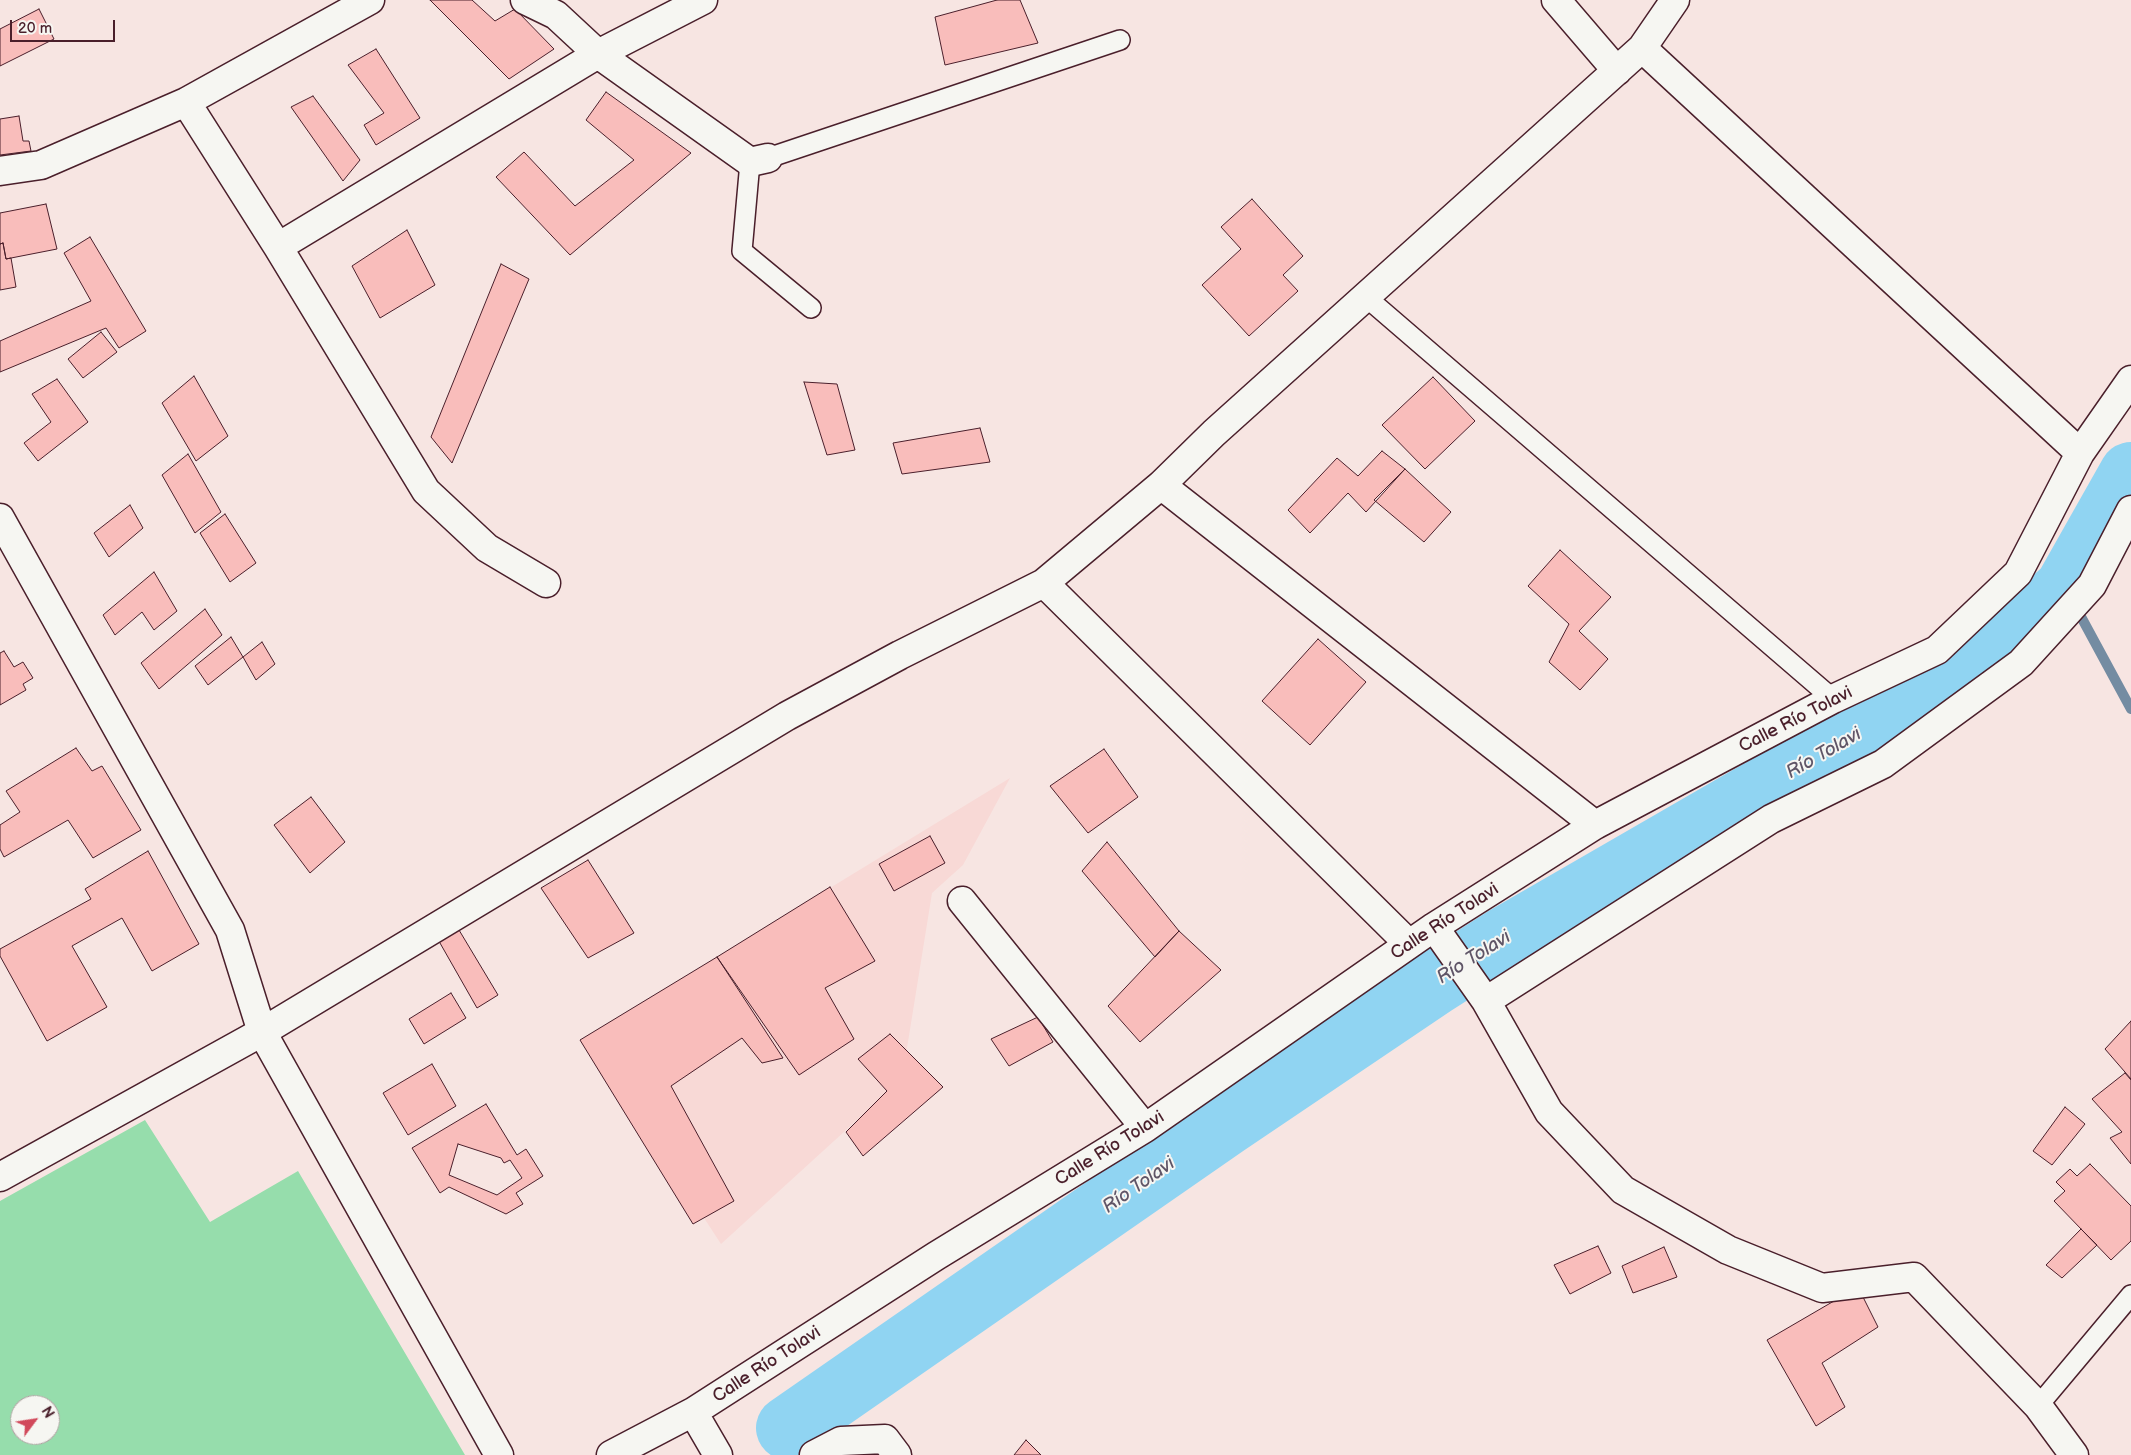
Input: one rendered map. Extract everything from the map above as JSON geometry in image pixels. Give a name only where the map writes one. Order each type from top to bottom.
[{"type":"street","points":[[0,172],[41,165],[186,102],[370,0]]},
{"type":"street","points":[[525,0],[564,7],[598,54],[759,160]]},
{"type":"street","points":[[278,247],[598,54],[703,0]]},
{"type":"street","points":[[1556,0],[1617,70]]},
{"type":"street","points":[[0,1177],[262,1032],[788,716],[900,655],[1044,583],[1161,485],[1214,432],[1642,48],[1674,0]]},
{"type":"street","points":[[1642,48],[2080,453]]},
{"type":"street","points":[[186,102],[278,247],[426,491],[487,548],[546,583]]},
{"type":"street","name":"Calle Río Tolavi","points":[[611,1455],[693,1412],[936,1256],[1145,1128],[1409,944],[1595,825],[1833,699],[1936,650],[2018,573],[2080,453],[2131,380]]},
{"type":"street","points":[[1161,485],[1595,825]]},
{"type":"street","points":[[1485,1000],[1771,819],[1883,764],[2021,664],[2092,585],[2131,510]]},
{"type":"street","points":[[0,518],[230,930],[262,1032],[498,1455]]},
{"type":"street","points":[[1044,583],[1409,944]]},
{"type":"street","points":[[962,901],[1145,1128]]},
{"type":"street","points":[[1435,928],[1485,1000],[1549,1112],[1623,1190],[1728,1250],[1822,1288],[1914,1277],[2038,1406],[2074,1455]]},
{"type":"street","points":[[693,1412],[718,1455]]},
{"type":"street","points":[[814,1455],[841,1441],[886,1439],[898,1455]]},
{"type":"lane","points":[[812,308],[742,251],[759,160],[1120,40]]},
{"type":"lane","points":[[1366,297],[1833,699]]},
{"type":"lane","points":[[2038,1406],[2131,1295]]},
{"type":"shaded area","points":[[1010,778],[963,865],[932,893],[902,1079],[721,1244],[586,1037]]},
{"type":"green space","points":[[145,1120],[210,1222],[298,1171],[465,1455],[0,1455],[0,1201]]},
{"type":"building","points":[[430,0],[472,0],[495,21],[515,9],[554,49],[509,79]]},
{"type":"building","points":[[997,0],[1020,0],[1038,43],[945,65],[935,17]]},
{"type":"building","points":[[39,9],[54,39],[0,66],[0,29]]},
{"type":"building","points":[[376,49],[420,118],[376,145],[364,125],[384,113],[348,65]]},
{"type":"building","points":[[606,92],[691,153],[570,255],[496,177],[524,152],[575,206],[634,160],[586,120]]},
{"type":"building","points":[[313,96],[360,160],[343,181],[291,107]]},
{"type":"building","points":[[19,116],[23,141],[29,141],[31,151],[0,155],[0,119]]},
{"type":"building","points":[[1252,199],[1303,256],[1283,275],[1298,291],[1249,336],[1202,285],[1241,249],[1221,227]]},
{"type":"building","points":[[46,204],[57,249],[6,259],[3,243],[0,244],[0,213]]},
{"type":"building","points":[[407,230],[435,285],[380,318],[352,266]]},
{"type":"building","points":[[90,237],[146,331],[119,348],[106,328],[0,372],[0,341],[91,301],[64,253]]},
{"type":"building","points":[[3,243],[6,259],[11,258],[16,287],[0,290],[0,244]]},
{"type":"building","points":[[501,264],[529,279],[452,463],[431,437]]},
{"type":"building","points":[[101,332],[117,352],[83,378],[68,359]]},
{"type":"building","points":[[194,376],[228,436],[196,461],[162,403]]},
{"type":"building","points":[[1433,377],[1475,421],[1425,469],[1382,425]]},
{"type":"building","points":[[57,379],[88,422],[38,461],[24,443],[51,422],[32,394]]},
{"type":"building","points":[[804,382],[837,384],[855,450],[827,455]]},
{"type":"building","points":[[980,428],[990,462],[902,474],[893,443]]},
{"type":"building","points":[[1382,451],[1405,469],[1366,512],[1348,493],[1310,533],[1288,510],[1337,458],[1358,476]]},
{"type":"building","points":[[188,454],[221,512],[195,533],[162,475]]},
{"type":"building","points":[[1405,469],[1451,512],[1424,542],[1374,500]]},
{"type":"building","points":[[130,505],[143,528],[109,557],[94,533]]},
{"type":"building","points":[[225,514],[256,563],[230,582],[200,533]]},
{"type":"building","points":[[1560,550],[1611,597],[1579,631],[1608,659],[1580,690],[1549,662],[1569,624],[1528,586]]},
{"type":"building","points":[[154,572],[177,611],[154,630],[142,612],[115,635],[103,615]]},
{"type":"building","points":[[205,609],[222,635],[159,689],[141,663]]},
{"type":"building","points":[[231,637],[243,657],[208,685],[195,666]]},
{"type":"building","points":[[1318,639],[1366,682],[1310,745],[1262,701]]},
{"type":"building","points":[[262,642],[275,664],[256,680],[243,657]]},
{"type":"building","points":[[4,651],[14,667],[23,662],[33,678],[23,684],[26,690],[0,705],[0,653]]},
{"type":"building","points":[[76,748],[92,771],[102,766],[141,830],[93,858],[68,820],[4,857],[0,849],[0,825],[20,812],[6,791]]},
{"type":"building","points":[[1104,749],[1138,797],[1088,833],[1050,786]]},
{"type":"building","points":[[311,797],[345,842],[310,873],[274,825]]},
{"type":"building","points":[[930,836],[945,863],[894,891],[879,864]]},
{"type":"building","points":[[1107,842],[1179,931],[1155,957],[1082,871]]},
{"type":"building","points":[[148,851],[199,944],[152,971],[122,918],[72,946],[107,1007],[47,1041],[0,956],[0,949],[91,899],[85,889]]},
{"type":"building","points":[[588,860],[634,933],[588,958],[541,888]]},
{"type":"building","points":[[830,887],[875,961],[825,988],[854,1039],[799,1075],[717,957]]},
{"type":"building","points":[[456,925],[498,995],[477,1008],[436,936]]},
{"type":"building","points":[[1179,931],[1221,970],[1140,1042],[1108,1006]]},
{"type":"building","points":[[717,957],[783,1058],[762,1063],[742,1038],[671,1086],[734,1201],[693,1224],[580,1040]]},
{"type":"building","points":[[451,993],[466,1018],[424,1044],[409,1019]]},
{"type":"building","points":[[1038,1017],[1053,1042],[1009,1066],[991,1039]]},
{"type":"building","points":[[2131,1021],[2131,1079],[2105,1049]]},
{"type":"building","points":[[890,1034],[943,1087],[863,1156],[846,1132],[887,1091],[858,1059]]},
{"type":"building","points":[[432,1064],[456,1106],[408,1135],[383,1093]]},
{"type":"building","points":[[2125,1073],[2131,1080],[2131,1164],[2110,1138],[2122,1132],[2092,1099]]},
{"type":"building","points":[[486,1104],[517,1155],[526,1149],[543,1176],[516,1193],[523,1204],[506,1214],[449,1187],[440,1193],[412,1148]]},
{"type":"building","points":[[2065,1107],[2085,1124],[2052,1165],[2033,1151]]},
{"type":"building","points":[[458,1144],[501,1158],[504,1163],[510,1160],[522,1178],[497,1195],[449,1175]]},
{"type":"building","points":[[2090,1164],[2131,1206],[2131,1241],[2111,1260],[2054,1201],[2065,1191],[2056,1182],[2070,1169],[2077,1176]]},
{"type":"building","points":[[2081,1229],[2097,1245],[2062,1278],[2046,1265]]},
{"type":"building","points":[[1598,1246],[1611,1273],[1570,1294],[1554,1265]]},
{"type":"building","points":[[1664,1247],[1677,1277],[1633,1293],[1622,1266]]},
{"type":"building","points":[[1858,1287],[1878,1327],[1822,1363],[1845,1407],[1816,1426],[1767,1340]]},
{"type":"building","points":[[1026,1440],[1041,1455],[1014,1455]]},
{"type":"waterway","name":"Río Tolavi","points":[[788,1428],[1226,1124],[1435,983],[1504,939],[1982,663],[2066,589],[2131,474]]},
{"type":"waterway","points":[[2066,589],[2131,709]]}]
